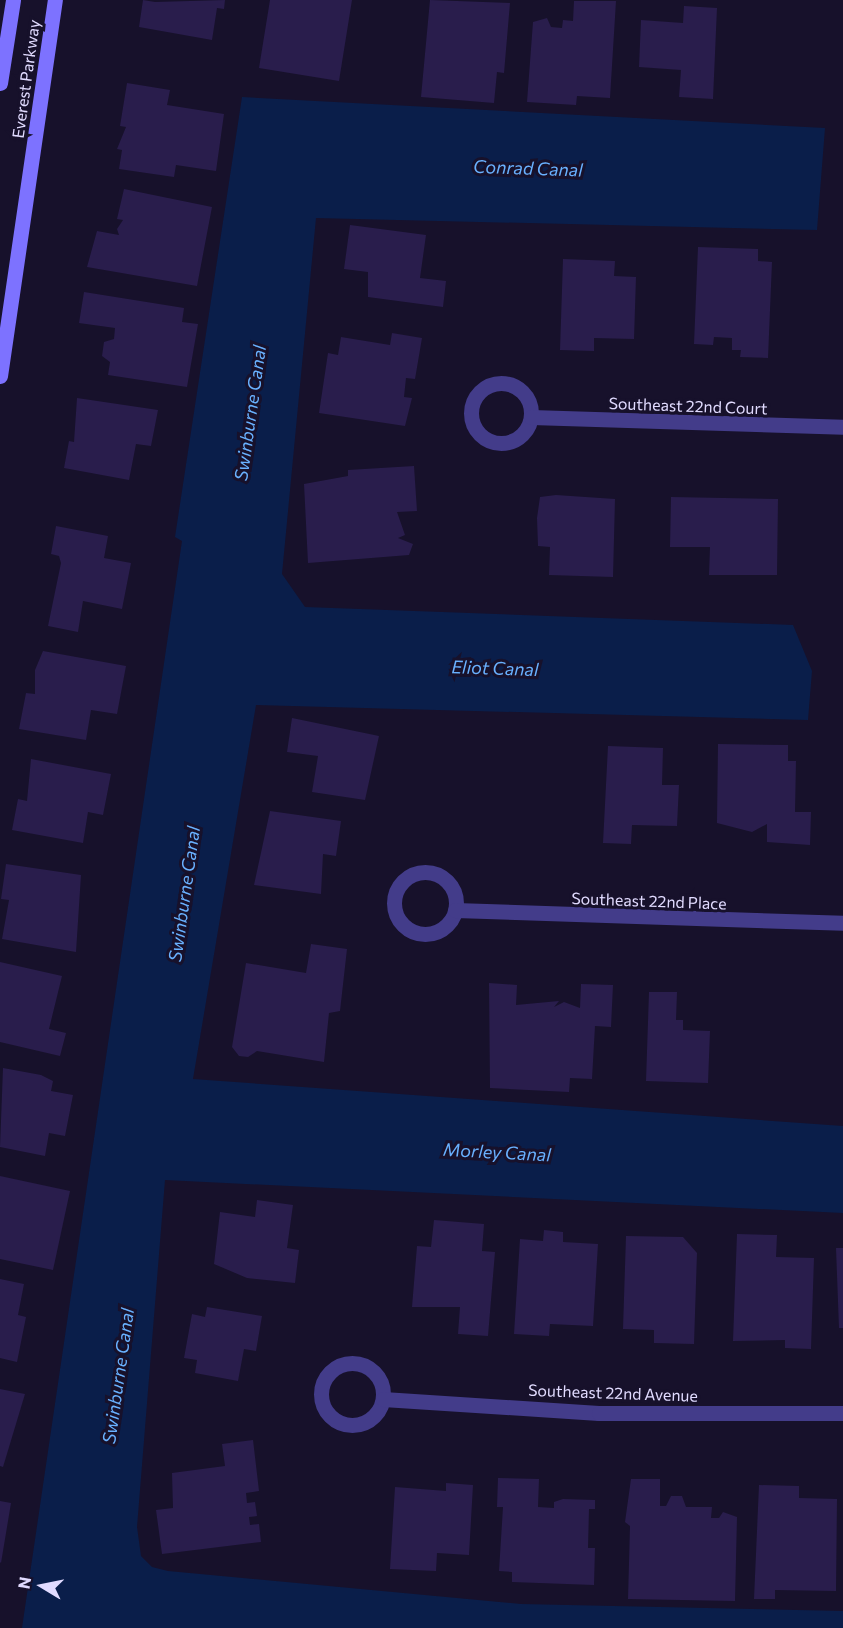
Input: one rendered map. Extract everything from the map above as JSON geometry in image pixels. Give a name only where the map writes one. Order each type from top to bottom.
[{"type":"street","name":"Everest Parkway","points":[[0,83],[13,0]]},
{"type":"street","name":"Everest Parkway","points":[[0,376],[56,0]]},
{"type":"street","points":[[504,382],[526,394],[531,417],[518,439],[496,443],[480,434],[471,407],[483,388],[504,382]]},
{"type":"street","name":"Southeast 22nd Court","points":[[531,417],[843,427]]},
{"type":"street","points":[[425,872],[447,881],[455,909],[444,927],[418,933],[404,926],[394,901],[406,879],[425,872]]},
{"type":"street","name":"Southeast 22nd Place","points":[[455,909],[843,923]]},
{"type":"street","points":[[358,1363],[379,1378],[383,1400],[370,1420],[345,1425],[324,1408],[322,1384],[332,1370],[358,1363]]},
{"type":"street","name":"Southeast 22nd Avenue","points":[[383,1400],[599,1413],[843,1413]]},
{"type":"water","points":[[242,97],[825,128],[817,230],[316,218],[282,574],[305,607],[793,625],[812,671],[808,720],[256,705],[193,1079],[843,1126],[843,1213],[165,1180],[137,1527],[141,1556],[152,1567],[168,1571],[521,1604],[843,1611],[843,1628],[22,1628],[182,541],[175,537]]},
{"type":"building","points":[[143,0],[155,2],[225,0],[224,9],[217,8],[212,40],[139,27]]},
{"type":"building","points":[[270,0],[352,0],[339,81],[259,68]]},
{"type":"building","points":[[430,0],[510,3],[504,73],[497,72],[494,103],[421,97]]},
{"type":"building","points":[[574,1],[616,1],[610,98],[577,96],[576,105],[527,102],[533,22],[547,18],[551,27],[562,28],[563,20],[573,21]]},
{"type":"building","points":[[684,6],[717,8],[713,99],[679,97],[681,70],[639,67],[641,20],[683,23]]},
{"type":"building","points":[[127,83],[170,90],[167,105],[224,114],[216,171],[176,165],[174,177],[119,169],[122,150],[117,149],[126,127],[120,126]]},
{"type":"building","points":[[124,189],[212,207],[197,286],[87,267],[97,231],[119,235],[117,229],[123,220],[117,219]]},
{"type":"building","points":[[350,225],[426,235],[420,278],[446,281],[443,307],[368,297],[368,272],[344,269]]},
{"type":"building","points":[[698,247],[758,249],[758,261],[772,262],[768,358],[740,357],[741,350],[732,350],[732,338],[714,337],[713,345],[694,344]]},
{"type":"building","points":[[563,259],[615,261],[614,276],[636,277],[634,339],[594,338],[594,351],[560,350]]},
{"type":"building","points":[[84,292],[184,308],[182,322],[198,324],[187,387],[108,375],[110,362],[102,356],[104,342],[114,339],[115,328],[79,323]]},
{"type":"building","points":[[392,333],[422,338],[415,379],[406,378],[404,397],[412,398],[405,426],[319,413],[328,353],[338,355],[341,337],[390,345]]},
{"type":"building","points":[[77,398],[158,410],[151,446],[136,444],[129,480],[64,468],[69,441],[74,442]]},
{"type":"building","points":[[414,466],[417,511],[397,512],[405,535],[398,538],[413,544],[409,555],[308,563],[304,484],[348,476],[348,470]]},
{"type":"building","points":[[556,495],[615,499],[613,577],[549,575],[550,547],[538,546],[537,518],[540,497]]},
{"type":"building","points":[[671,497],[778,499],[777,575],[709,575],[710,547],[670,547]]},
{"type":"building","points":[[56,526],[108,536],[104,558],[131,563],[122,609],[83,601],[78,632],[48,626],[61,563],[59,556],[51,554]]},
{"type":"building","points":[[43,651],[126,666],[117,714],[91,710],[86,740],[19,729],[26,693],[35,694],[35,670]]},
{"type":"building","points":[[292,718],[379,736],[365,800],[312,792],[318,756],[287,752]]},
{"type":"building","points":[[718,744],[788,745],[788,761],[796,761],[795,812],[811,812],[810,845],[767,842],[767,824],[752,832],[717,823]]},
{"type":"building","points":[[608,746],[663,748],[662,785],[679,785],[677,826],[632,825],[631,844],[603,843]]},
{"type":"building","points":[[31,759],[111,774],[103,815],[88,812],[83,843],[12,830],[18,799],[27,801]]},
{"type":"building","points":[[270,811],[341,821],[336,856],[323,854],[321,894],[254,885]]},
{"type":"building","points":[[6,864],[81,875],[76,952],[2,939],[9,900],[1,899]]},
{"type":"building","points":[[311,944],[347,949],[340,1011],[329,1013],[324,1062],[257,1051],[248,1057],[239,1056],[232,1047],[246,963],[306,973]]},
{"type":"building","points":[[0,962],[62,976],[49,1029],[66,1033],[60,1056],[0,1042]]},
{"type":"building","points":[[489,983],[517,985],[516,1005],[559,1001],[554,1007],[564,1002],[580,1008],[581,984],[613,985],[611,1027],[595,1026],[592,1079],[570,1078],[569,1092],[490,1088]]},
{"type":"building","points":[[649,992],[677,992],[676,1020],[683,1020],[683,1030],[710,1031],[708,1083],[646,1081]]},
{"type":"building","points":[[3,1068],[41,1075],[53,1081],[51,1091],[73,1095],[65,1136],[49,1133],[45,1156],[0,1147]]},
{"type":"building","points":[[0,1176],[70,1191],[53,1270],[0,1259]]},
{"type":"building","points":[[257,1200],[293,1205],[287,1248],[299,1250],[295,1283],[247,1278],[214,1264],[220,1212],[255,1217]]},
{"type":"building","points":[[434,1220],[484,1224],[482,1251],[495,1252],[488,1336],[458,1334],[460,1307],[412,1307],[417,1246],[431,1247]]},
{"type":"building","points":[[544,1230],[563,1232],[563,1242],[598,1244],[593,1326],[550,1324],[549,1336],[514,1334],[520,1239],[543,1241]]},
{"type":"building","points":[[737,1234],[777,1235],[776,1257],[814,1258],[811,1349],[785,1348],[785,1340],[733,1341]]},
{"type":"building","points":[[626,1236],[683,1237],[697,1253],[694,1344],[654,1343],[654,1330],[623,1329]]},
{"type":"building","points":[[836,1248],[843,1248],[843,1328],[839,1328]]},
{"type":"building","points":[[0,1279],[24,1284],[18,1315],[26,1317],[17,1362],[0,1358]]},
{"type":"building","points":[[207,1307],[262,1316],[256,1351],[244,1349],[238,1381],[195,1373],[197,1360],[184,1358],[192,1314],[205,1317]]},
{"type":"building","points":[[0,1389],[25,1394],[3,1467],[0,1466]]},
{"type":"building","points":[[253,1440],[259,1491],[246,1493],[247,1503],[255,1502],[257,1516],[249,1517],[250,1525],[259,1524],[261,1542],[162,1554],[156,1510],[173,1508],[172,1473],[225,1466],[222,1444]]},
{"type":"building","points":[[498,1478],[539,1479],[538,1507],[554,1508],[554,1502],[563,1499],[595,1500],[595,1509],[589,1509],[588,1548],[595,1548],[594,1585],[512,1582],[512,1572],[499,1571],[503,1507],[497,1507]]},
{"type":"building","points":[[631,1479],[660,1479],[660,1506],[666,1506],[671,1496],[682,1496],[686,1507],[712,1507],[711,1518],[719,1518],[723,1512],[737,1517],[735,1601],[628,1599],[630,1526],[625,1522]]},
{"type":"building","points":[[446,1483],[473,1485],[469,1555],[437,1553],[436,1571],[390,1569],[395,1487],[446,1491]]},
{"type":"building","points":[[759,1485],[799,1486],[799,1498],[837,1499],[836,1591],[775,1590],[775,1599],[754,1599]]},
{"type":"building","points":[[0,1501],[11,1503],[1,1563],[0,1562]]},
{"type":"water label","name":"Conrad Canal","points":[[528,168]]},
{"type":"water label","name":"Swinburne Canal","points":[[250,413]]},
{"type":"water label","name":"Eliot Canal","points":[[495,668]]},
{"type":"water label","name":"Swinburne Canal","points":[[184,894]]},
{"type":"water label","name":"Morley Canal","points":[[497,1152]]},
{"type":"water label","name":"Swinburne Canal","points":[[118,1376]]}]
